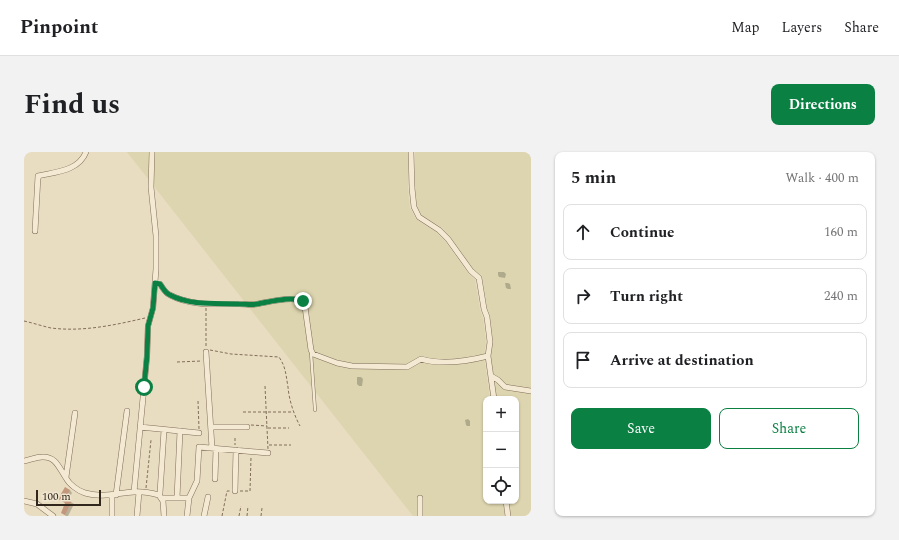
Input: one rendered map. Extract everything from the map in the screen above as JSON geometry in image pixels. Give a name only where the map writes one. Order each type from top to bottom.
[{"type":"street","points":[[35,231],[38,176],[66,170],[79,164],[86,152]]},
{"type":"street","points":[[137,516],[140,428],[147,356],[148,326],[153,308],[155,283],[156,236],[150,187],[152,152]]},
{"type":"street","points":[[411,152],[411,180],[414,207],[419,217],[439,230],[448,239],[470,271],[479,278],[484,309],[487,317],[490,342],[488,356],[494,396]]},
{"type":"street","points":[[155,283],[160,284],[170,296],[181,300],[206,304],[256,305],[266,302],[297,299],[303,301],[310,350],[313,354],[337,363],[352,366],[407,367],[421,359],[430,362],[444,362],[477,359],[488,356]]},
{"type":"street","points":[[206,350],[215,478]]},
{"type":"street","points":[[491,376],[505,387],[531,391]]},
{"type":"street","points":[[112,516],[127,411]]},
{"type":"street","points":[[66,478],[75,414]]},
{"type":"street","points":[[211,427],[247,428]]},
{"type":"street","points":[[140,428],[199,433]]},
{"type":"street","points":[[164,430],[160,492],[160,496],[163,501],[164,516]]},
{"type":"street","points":[[177,498],[180,432]]},
{"type":"street","points":[[187,516],[189,498],[197,481],[198,447],[268,453]]},
{"type":"street","points":[[235,491],[236,450]]},
{"type":"street","points":[[24,461],[41,457],[48,457],[54,460],[66,478],[84,493],[114,495],[145,492],[160,496],[189,498]]},
{"type":"street","points":[[204,516],[208,497]]},
{"type":"street","points":[[420,498],[420,516]]},
{"type":"street","points":[[24,501],[36,504],[53,516]]},
{"type":"street","points":[[506,504],[508,516]]},
{"type":"lane","points":[[310,350],[315,410]]},
{"type":"path","points":[[206,304],[206,350],[213,352],[279,357],[286,371],[288,388],[294,412],[300,426]]},
{"type":"path","points":[[24,321],[50,328],[89,328],[108,326],[150,317]]},
{"type":"path","points":[[177,362],[207,361]]},
{"type":"path","points":[[265,386],[268,453]]},
{"type":"path","points":[[198,401],[199,433]]},
{"type":"path","points":[[243,412],[294,412]]},
{"type":"path","points":[[247,428],[251,425],[289,428]]},
{"type":"path","points":[[235,438],[236,450]]},
{"type":"path","points":[[145,492],[150,440]]},
{"type":"path","points":[[268,445],[290,445]]},
{"type":"path","points":[[222,516],[227,491],[250,491],[251,452]]},
{"type":"path","points":[[240,516],[241,506]]},
{"type":"path","points":[[247,516],[248,506]]},
{"type":"path","points":[[261,516],[262,508]]},
{"type":"shaded area","points":[[127,152],[408,152],[408,188],[410,208],[416,219],[437,233],[445,241],[468,273],[475,280],[480,310],[483,318],[486,342],[484,356],[490,396],[483,396],[483,504],[503,504],[505,516],[413,516]]},
{"type":"shaded area","points":[[415,152],[531,152],[531,516],[511,516],[509,504],[519,504],[519,396],[497,396],[491,356],[493,342],[490,316],[487,308],[482,276],[473,269],[441,227],[421,215],[417,206],[415,187]]},
{"type":"building","points":[[65,487],[70,490],[66,497],[72,500],[65,515],[61,513],[65,503],[58,499]]},
{"type":"route","points":[[144,387],[148,326],[155,297],[155,283],[160,284],[170,296],[181,300],[206,304],[256,305],[266,302],[297,299],[303,301]]}]
